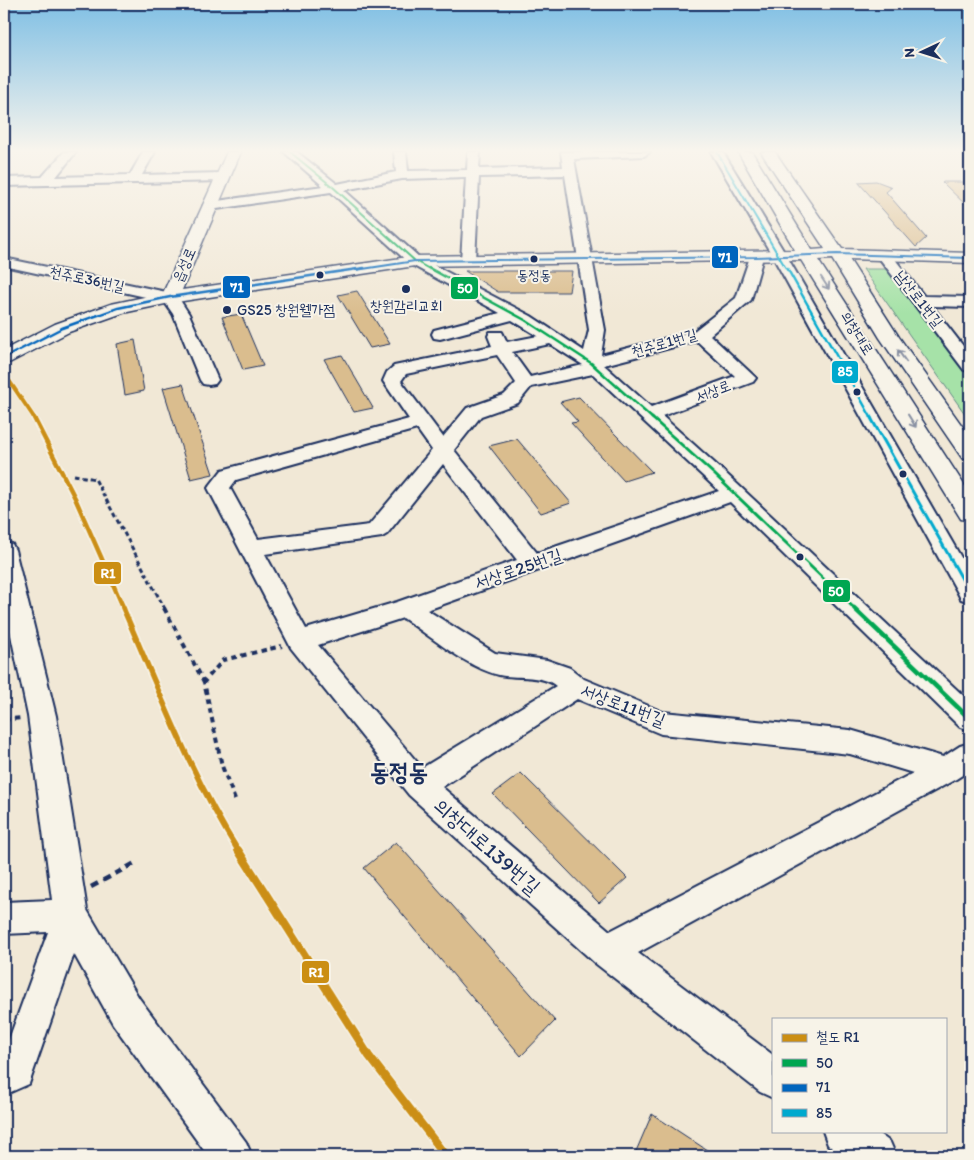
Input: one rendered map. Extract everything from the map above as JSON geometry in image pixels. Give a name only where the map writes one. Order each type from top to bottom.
[{"type":"main road","name":"읍성로","points":[[170,297],[210,206]]},
{"type":"main road","name":"의창대로","points":[[777,206],[970,513]]},
{"type":"main road","name":"의창대로","points":[[805,206],[890,338],[968,444]]},
{"type":"main road","points":[[8,356],[72,324],[118,308],[170,297],[415,261],[756,257],[806,254],[970,258]]},
{"type":"street","points":[[354,206],[415,261],[514,314],[594,365],[734,493],[970,719]]},
{"type":"street","points":[[468,261],[471,206]]},
{"type":"street","points":[[576,206],[597,330],[594,365]]},
{"type":"street","points":[[750,206],[970,593]]},
{"type":"street","name":"남산로1번길","points":[[886,256],[970,366]]},
{"type":"street","name":"천주로1번길","points":[[525,383],[700,335],[743,300],[756,257]]},
{"type":"street","name":"천주로36번길","points":[[4,262],[170,297]]},
{"type":"street","points":[[170,297],[181,314],[209,380]]},
{"type":"street","points":[[920,301],[970,302]]},
{"type":"street","points":[[440,334],[514,314]]},
{"type":"street","points":[[251,548],[374,532],[379,529],[474,412],[511,399],[525,383],[502,349],[490,321]]},
{"type":"street","name":"서상로","points":[[648,415],[747,378],[700,335]]},
{"type":"street","points":[[533,564],[421,422],[392,381],[393,376],[400,370],[553,338]]},
{"type":"street","name":"의창대로139번길","points":[[421,422],[229,476],[219,488],[300,641],[418,786],[607,951],[772,1078]]},
{"type":"street","name":"서상로25번길","points":[[300,641],[406,608],[734,493]]},
{"type":"street","points":[[4,553],[42,716],[70,907],[126,1011],[232,1156]]},
{"type":"street","name":"서상로11번길","points":[[406,608],[486,660],[500,665],[547,670],[561,676],[575,688],[661,723],[850,742],[958,762]]},
{"type":"street","points":[[418,786],[575,688]]},
{"type":"street","name":"서상로11번길","points":[[607,951],[958,762]]},
{"type":"street","points":[[4,918],[70,907]]},
{"type":"street","points":[[4,1076],[16,1072],[70,907]]},
{"type":"street","points":[[843,1132],[876,1156]]},
{"type":"path","points":[[74,475],[95,479],[204,682],[222,766],[235,800]]},
{"type":"path","points":[[204,682],[223,660],[300,641]]},
{"type":"path","points":[[70,907],[137,862]]},
{"type":"green space","points":[[863,269],[890,269],[970,374],[970,421]]},
{"type":"building","points":[[880,206],[898,206],[926,238],[916,247]]},
{"type":"building","points":[[465,271],[572,271],[569,292],[498,292]]},
{"type":"building","points":[[357,291],[390,344],[370,348],[338,295]]},
{"type":"building","points":[[241,314],[263,366],[243,370],[222,317]]},
{"type":"building","points":[[135,340],[144,391],[125,395],[117,344]]},
{"type":"building","points":[[342,355],[373,408],[354,412],[324,359]]},
{"type":"building","points":[[183,384],[213,474],[191,479],[163,388]]},
{"type":"building","points":[[579,397],[652,472],[624,481],[571,423],[578,422],[560,402]]},
{"type":"building","points":[[517,439],[571,503],[541,513],[489,446]]},
{"type":"building","points":[[521,773],[627,878],[599,903],[493,794]]},
{"type":"building","points":[[396,842],[555,1021],[521,1056],[364,868]]},
{"type":"building","points":[[652,1114],[716,1156],[634,1156]]},
{"type":"rail line","name":"R1","points":[[4,373],[30,410],[75,498],[182,743],[224,828],[369,1056],[446,1156]]},
{"type":"transit line","name":"50","points":[[354,206],[415,261],[525,320],[591,363],[714,474],[970,719]]},
{"type":"transit line","name":"85","points":[[750,206],[970,593]]},
{"type":"transit line","name":"71","points":[[4,358],[62,328],[118,308],[170,297],[415,261],[756,257],[837,254],[970,258]]},
{"type":"place","name":"동정동","points":[[534,259]]},
{"type":"place","name":"창원감리교회","points":[[406,289]]},
{"type":"place","name":"GS25 창원웰가점","points":[[227,310]]},
{"type":"district","name":"동정동","points":[[399,771]]}]
